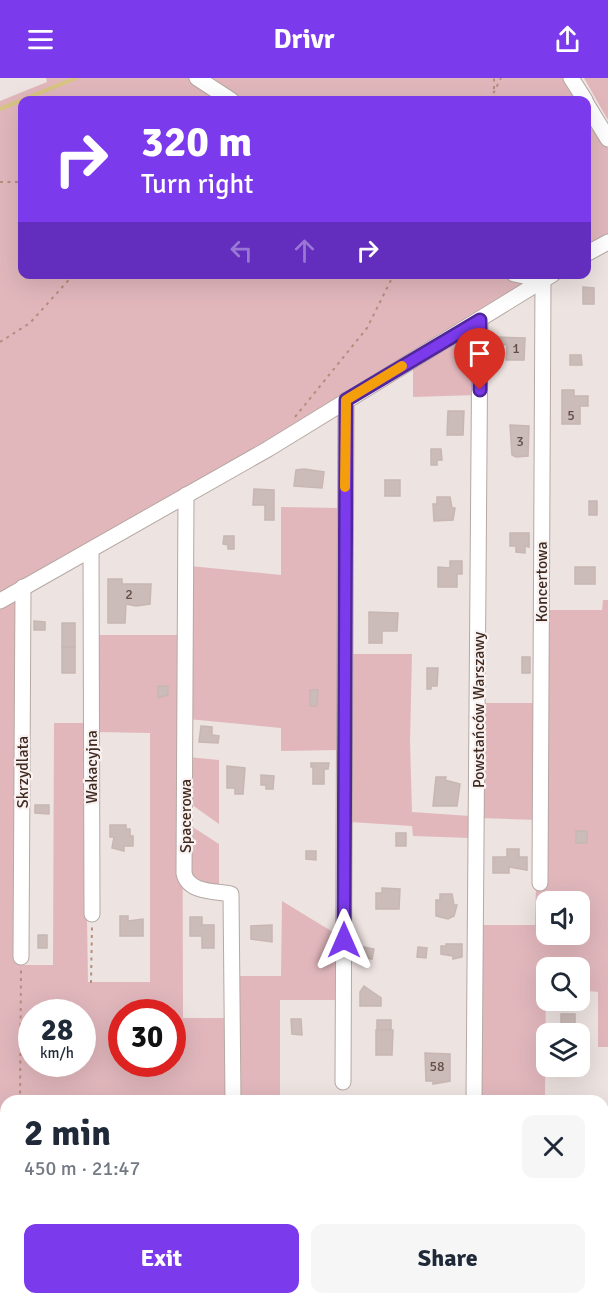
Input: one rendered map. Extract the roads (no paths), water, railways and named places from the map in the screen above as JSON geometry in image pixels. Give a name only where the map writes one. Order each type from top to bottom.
[{"type":"street","points":[[197,78],[225,96]]},
{"type":"street","points":[[571,78],[582,96]]},
{"type":"street","points":[[591,110],[608,139]]},
{"type":"street","points":[[591,251],[608,242]]},
{"type":"street","points":[[0,601],[268,449],[546,279]]},
{"type":"street","name":"Koncertowa","points":[[540,883],[548,279]]},
{"type":"street","name":"Powstańców Warszawy","points":[[474,1095],[480,320]]},
{"type":"street","points":[[344,1082],[346,400]]},
{"type":"street","name":"Spacerowa","points":[[186,495],[184,873],[186,881],[194,887],[231,894],[233,1095]]},
{"type":"street","name":"Wakacyjna","points":[[91,550],[92,914]]},
{"type":"street","name":"Skrzydlata","points":[[21,957],[23,587]]},
{"type":"waterway","points":[[32,96],[76,78]]},
{"type":"waterway","points":[[0,109],[18,102]]}]
